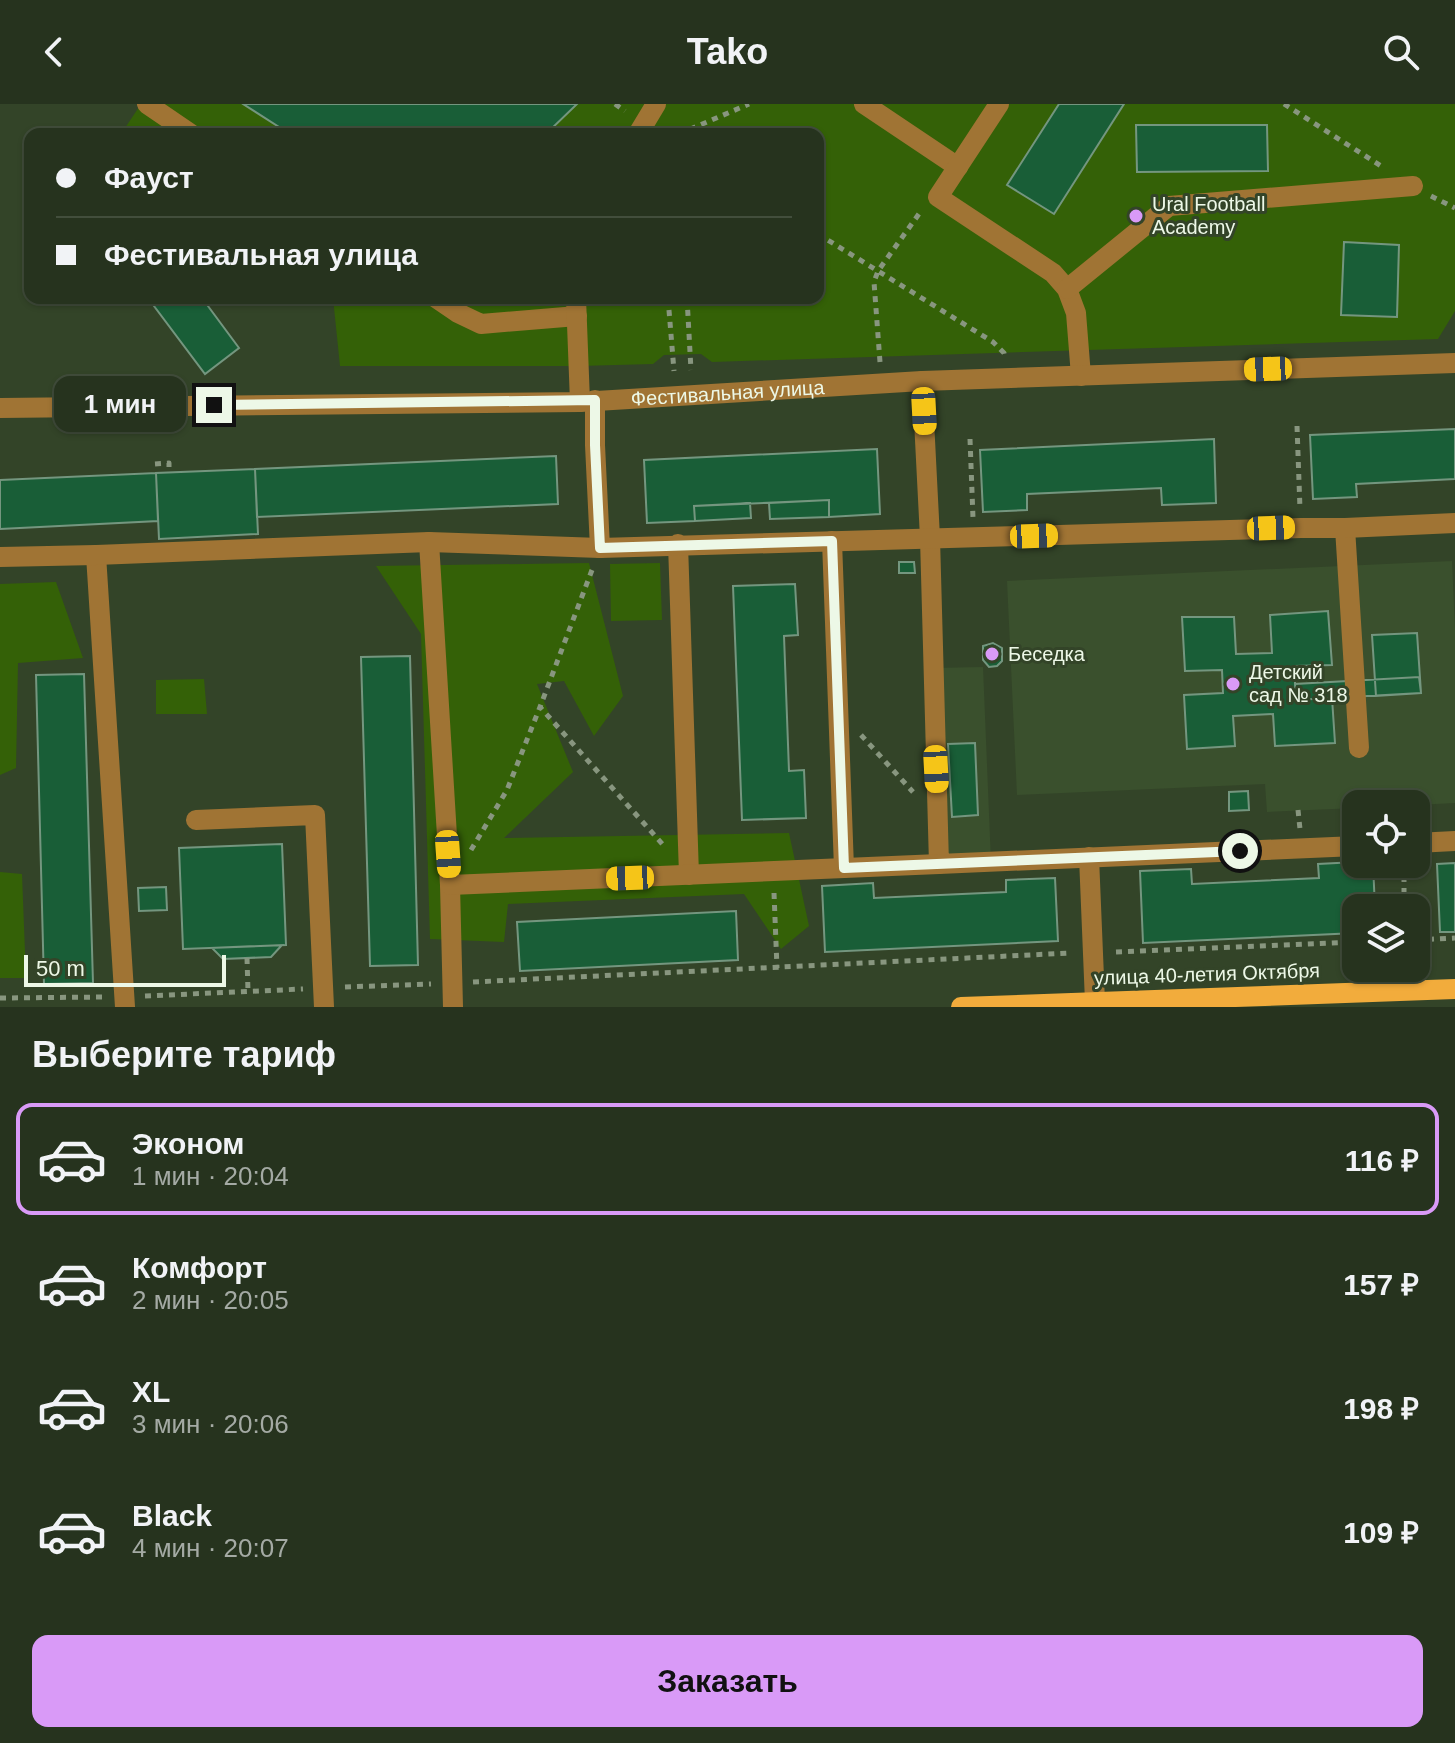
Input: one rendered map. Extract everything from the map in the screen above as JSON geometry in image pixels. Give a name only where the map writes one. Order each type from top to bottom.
[{"type":"main road","name":"улица 40-летия Октября","points":[[961,1007],[1095,1002],[1265,1002],[1455,989]]},
{"type":"street","points":[[147,104],[182,128]]},
{"type":"street","points":[[642,128],[656,104]]},
{"type":"street","points":[[864,104],[958,167]]},
{"type":"street","points":[[999,104],[938,197],[1053,273],[1067,289],[1076,313],[1081,376]]},
{"type":"street","points":[[1067,289],[1169,206],[1413,186]]},
{"type":"street","points":[[445,304],[481,324],[577,307],[595,445],[600,548]]},
{"type":"street","name":"Фестивальная улица","points":[[0,408],[587,401],[922,381],[1455,363]]},
{"type":"street","points":[[922,381],[930,538],[939,864]]},
{"type":"street","points":[[0,557],[429,542],[600,548],[1455,523]]},
{"type":"street","points":[[1345,528],[1359,748]]},
{"type":"street","points":[[832,541],[844,868]]},
{"type":"street","points":[[429,542],[450,885],[453,1007]]},
{"type":"street","points":[[678,544],[689,875]]},
{"type":"street","points":[[96,555],[125,1002]]},
{"type":"street","points":[[196,820],[315,815],[323,997]]},
{"type":"street","points":[[1430,842],[1455,841]]},
{"type":"street","points":[[450,885],[1342,847]]},
{"type":"street","points":[[1089,857],[1095,1002]]},
{"type":"path","points":[[693,128],[749,104]]},
{"type":"path","points":[[1284,104],[1413,186],[1455,208]]},
{"type":"path","points":[[824,238],[993,342],[1004,353],[1005,360]]},
{"type":"path","points":[[878,271],[874,282],[881,364]]},
{"type":"path","points":[[668,304],[674,371]]},
{"type":"path","points":[[687,304],[691,370]]},
{"type":"path","points":[[1297,426],[1301,528]]},
{"type":"path","points":[[970,439],[974,537]]},
{"type":"path","points":[[155,464],[169,463],[169,473]]},
{"type":"path","points":[[450,885],[507,790],[600,548]]},
{"type":"path","points":[[540,707],[689,875]]},
{"type":"path","points":[[839,710],[938,819]]},
{"type":"path","points":[[773,871],[777,968]]},
{"type":"path","points":[[1430,939],[1455,938]]},
{"type":"path","points":[[1093,953],[1342,943]]},
{"type":"path","points":[[0,998],[125,1002],[248,991],[323,997],[452,983],[1071,953]]},
{"type":"path","points":[[247,958],[248,991]]},
{"type":"shaded area","name":"Детский сад № 318","points":[[1452,561],[1455,803],[1430,804],[1430,790],[1342,790],[1342,809],[1267,812],[1265,784],[1017,795],[1007,581]]},
{"type":"shaded area","points":[[983,667],[991,862],[939,864],[934,668]]},
{"type":"green space","name":"Ural Football Academy","points":[[141,104],[1455,104],[1455,311],[1438,339],[712,362],[701,354],[664,355],[653,364],[579,366],[340,366],[334,304],[824,304],[824,128],[125,128]]},
{"type":"green space","points":[[589,563],[623,696],[594,736],[564,681],[537,684],[573,772],[504,838],[789,833],[809,926],[781,949],[744,894],[508,904],[504,942],[430,939],[421,634],[376,566]]},
{"type":"green space","points":[[660,563],[662,620],[611,621],[610,564]]},
{"type":"green space","points":[[56,582],[83,658],[18,663],[16,768],[0,775],[0,584]]},
{"type":"green space","points":[[204,679],[207,714],[156,714],[156,680]]},
{"type":"green space","points":[[0,872],[22,874],[26,978],[0,978]]},
{"type":"building","points":[[243,104],[577,104],[552,128],[281,128]]},
{"type":"building","points":[[1059,104],[1124,104],[1054,214],[1007,185]]},
{"type":"building","points":[[1136,125],[1267,125],[1268,171],[1137,172]]},
{"type":"building","points":[[1344,242],[1399,245],[1397,317],[1341,315]]},
{"type":"building","points":[[152,304],[206,304],[239,348],[205,374]]},
{"type":"building","points":[[1455,429],[1455,479],[1356,484],[1357,497],[1313,499],[1310,435]]},
{"type":"building","points":[[1214,439],[1216,503],[1162,505],[1161,488],[1027,494],[1027,510],[983,512],[980,450]]},
{"type":"building","points":[[877,449],[880,514],[829,517],[829,500],[694,506],[695,521],[647,523],[644,460]]},
{"type":"building","points":[[556,456],[558,504],[257,517],[255,469]]},
{"type":"building","points":[[255,469],[258,534],[159,539],[156,473]]},
{"type":"building","points":[[156,473],[158,521],[0,529],[0,480]]},
{"type":"building","points":[[829,500],[829,517],[770,519],[769,503]]},
{"type":"building","points":[[750,503],[751,518],[695,521],[694,506]]},
{"type":"building","points":[[899,562],[914,562],[915,573],[899,573]]},
{"type":"building","points":[[795,584],[798,635],[784,636],[789,771],[804,770],[806,818],[742,820],[733,586]]},
{"type":"building","points":[[1328,611],[1332,665],[1295,666],[1295,684],[1296,700],[1332,698],[1335,743],[1275,746],[1273,714],[1233,716],[1235,746],[1187,749],[1184,695],[1223,693],[1222,670],[1185,671],[1182,617],[1234,617],[1236,654],[1272,653],[1270,615]]},
{"type":"building","points":[[1417,633],[1421,693],[1376,696],[1372,635]]},
{"type":"building","name":"Беседка","points":[[993,643],[1002,648],[1002,661],[997,666],[989,667],[983,660],[983,646]]},
{"type":"building","points":[[410,656],[418,965],[370,966],[361,657]]},
{"type":"building","points":[[84,674],[93,983],[44,984],[36,675]]},
{"type":"building","points":[[1419,677],[1421,693],[1296,700],[1295,684]]},
{"type":"building","points":[[975,743],[978,815],[952,817],[948,744]]},
{"type":"building","points":[[1248,791],[1249,810],[1229,811],[1229,792]]},
{"type":"building","points":[[282,844],[286,945],[183,949],[179,848]]},
{"type":"building","points":[[1342,863],[1342,878],[1374,878],[1374,894],[1342,894],[1342,934],[1143,943],[1140,871],[1191,869],[1192,884],[1319,878],[1318,864]]},
{"type":"building","points":[[1455,863],[1455,932],[1440,932],[1437,864]]},
{"type":"building","points":[[1055,878],[1058,941],[825,952],[822,886],[873,883],[874,898],[1006,892],[1006,880]]},
{"type":"building","points":[[166,887],[167,910],[139,911],[138,888]]},
{"type":"building","points":[[736,911],[738,960],[520,971],[517,922]]},
{"type":"building","points":[[282,945],[271,957],[223,959],[212,948]]},
{"type":"place","name":"Ural Football Academy","points":[[1136,216]]},
{"type":"place","name":"Беседка","points":[[992,654]]},
{"type":"place","name":"Детский сад № 318","points":[[1233,684]]},
{"type":"route","points":[[214,405],[595,400],[600,548],[832,541],[844,868],[1240,851]]}]
